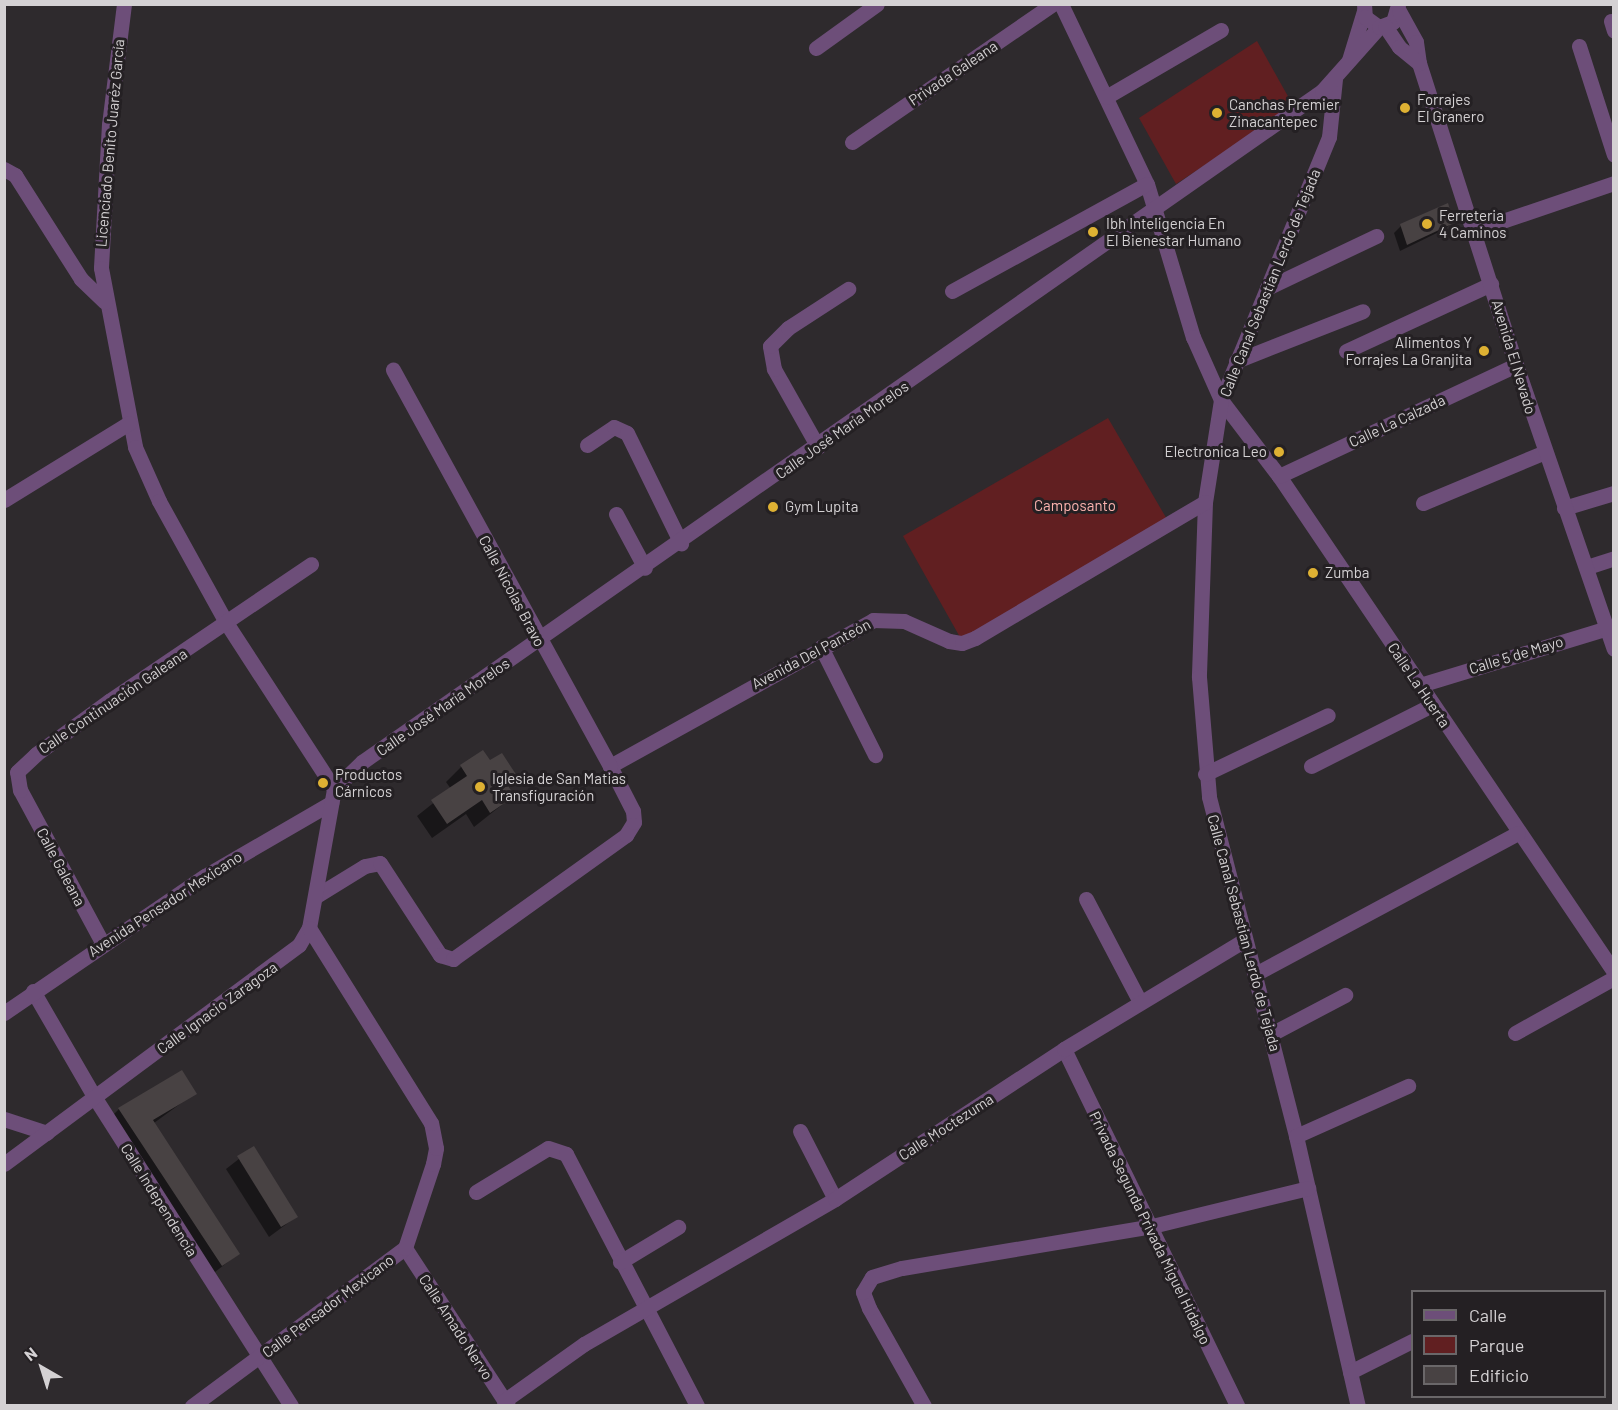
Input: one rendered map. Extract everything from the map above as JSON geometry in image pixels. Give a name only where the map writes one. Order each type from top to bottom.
[{"type":"street","name":"Licenciado Benito Juaréz García","points":[[124,4],[109,124],[100,238],[105,302],[135,447],[159,501],[227,624],[333,796]]},
{"type":"street","points":[[816,48],[877,4]]},
{"type":"street","name":"Privada Galeana","points":[[852,142],[1053,4]]},
{"type":"street","name":"Calle La Huerta","points":[[1061,4],[1147,184],[1157,210],[1193,337],[1221,400],[1279,476],[1614,972]]},
{"type":"street","points":[[1364,6],[1369,22],[1382,27],[1399,48],[1419,63]]},
{"type":"street","name":"Calle José María Morelos","points":[[1347,66],[1364,6]]},
{"type":"street","name":"Calle José María Morelos","points":[[333,796],[362,762],[645,568],[1157,210],[1335,79],[1382,27],[1393,22],[1399,6]]},
{"type":"street","name":"Avenida El Nevado","points":[[1399,6],[1416,42],[1419,63],[1516,365],[1564,508],[1610,627],[1614,649]]},
{"type":"street","points":[[1106,97],[1221,30]]},
{"type":"street","points":[[1579,46],[1614,155]]},
{"type":"street","name":"Calle Canal Sebastian Lerdo de Tejada","points":[[1335,79],[1336,103],[1329,136],[1221,400],[1206,502],[1199,640],[1205,774],[1243,941],[1255,974],[1296,1136],[1358,1406]]},
{"type":"street","points":[[4,168],[15,175],[81,279],[105,302]]},
{"type":"street","points":[[1473,231],[1614,183]]},
{"type":"street","points":[[952,291],[1147,184]]},
{"type":"street","points":[[1267,288],[1376,236]]},
{"type":"street","points":[[1346,351],[1491,284]]},
{"type":"street","points":[[818,447],[774,369],[770,346],[788,328],[848,290]]},
{"type":"street","points":[[1236,361],[1363,311]]},
{"type":"street","name":"Calle La Calzada","points":[[1279,476],[1516,365]]},
{"type":"street","name":"Calle Nicolas Bravo","points":[[316,896],[365,866],[380,864],[440,955],[447,960],[462,956],[626,835],[634,822],[633,811],[610,766],[538,641],[393,370]]},
{"type":"street","points":[[4,500],[129,423]]},
{"type":"street","points":[[587,445],[614,427],[627,433],[681,543]]},
{"type":"street","points":[[1423,503],[1545,453]]},
{"type":"street","points":[[1564,508],[1614,493]]},
{"type":"street","name":"Avenida Del Panteón","points":[[610,766],[873,620],[889,617],[949,641],[962,643],[975,639],[1206,502]]},
{"type":"street","points":[[616,514],[645,568]]},
{"type":"street","points":[[1587,567],[1614,558]]},
{"type":"street","points":[[227,624],[311,564]]},
{"type":"street","name":"Calle Continuación Galeana","points":[[20,790],[18,772],[36,754],[227,624]]},
{"type":"street","name":"Calle 5 de Mayo","points":[[1420,685],[1610,627]]},
{"type":"street","points":[[821,647],[875,755]]},
{"type":"street","points":[[1311,766],[1432,705]]},
{"type":"street","points":[[1205,774],[1328,715]]},
{"type":"street","name":"Calle Galeana","points":[[20,790],[103,944]]},
{"type":"street","name":"Calle Ignacio Zaragoza","points":[[4,1164],[287,957],[309,928],[333,796]]},
{"type":"street","name":"Avenida Pensador Mexicano","points":[[4,1013],[33,991],[206,876],[333,796]]},
{"type":"street","points":[[1255,974],[1518,833]]},
{"type":"street","points":[[1086,899],[1140,1002]]},
{"type":"street","name":"Calle Pensador Mexicano","points":[[192,1406],[405,1248],[433,1164],[436,1137],[431,1123],[309,928]]},
{"type":"street","name":"Calle Moctezuma","points":[[506,1403],[584,1344],[835,1199],[1064,1049],[1243,941]]},
{"type":"street","points":[[1515,1033],[1614,978]]},
{"type":"street","name":"Calle Independencia","points":[[33,991],[95,1098],[291,1406]]},
{"type":"street","points":[[1271,1034],[1345,995]]},
{"type":"street","name":"Privada Segunda Privada Miguel Hidalgo","points":[[1064,1049],[1148,1227],[1237,1406]]},
{"type":"street","points":[[1296,1136],[1408,1086]]},
{"type":"street","points":[[4,1119],[47,1133]]},
{"type":"street","points":[[800,1131],[835,1199]]},
{"type":"street","points":[[476,1192],[548,1148],[566,1154],[620,1262],[697,1406]]},
{"type":"street","points":[[924,1406],[869,1308],[863,1292],[864,1284],[872,1277],[902,1268],[1148,1227],[1308,1188]]},
{"type":"street","points":[[620,1262],[678,1227]]},
{"type":"street","name":"Calle Amado Nervo","points":[[405,1248],[506,1403]]},
{"type":"street","points":[[1350,1372],[1411,1342]]},
{"type":"green space","name":"Canchas Premier Zinacantepec","points":[[1257,41],[1294,107],[1176,184],[1139,118]]},
{"type":"green space","name":"Camposanto","points":[[1108,418],[1168,521],[961,639],[903,536]]},
{"type":"building","name":"Ferreteria 4 Caminos","points":[[1448,203],[1454,223],[1407,245],[1400,224]]},
{"type":"building","name":"Iglesia de San Matias Transfiguración","points":[[483,750],[490,760],[502,753],[517,776],[506,783],[515,796],[490,813],[482,800],[447,824],[431,800],[467,776],[460,765]]},
{"type":"building","points":[[182,1070],[197,1094],[153,1120],[240,1254],[222,1266],[118,1108]]},
{"type":"building","points":[[254,1146],[298,1217],[281,1227],[237,1156]]},
{"type":"place","name":"Forrajes El Granero","points":[[1405,108]]},
{"type":"place","name":"Canchas Premier Zinacantepec","points":[[1217,113]]},
{"type":"place","name":"Ferreteria 4 Caminos","points":[[1427,224]]},
{"type":"place","name":"Ibh Inteligencia En El Bienestar Humano","points":[[1093,232]]},
{"type":"place","name":"Alimentos Y Forrajes La Granjita","points":[[1484,351]]},
{"type":"place","name":"Electronica Leo","points":[[1279,452]]},
{"type":"place","name":"Gym Lupita","points":[[773,507]]},
{"type":"place","name":"Zumba","points":[[1313,573]]},
{"type":"place","name":"Productos Cárnicos","points":[[323,783]]},
{"type":"place","name":"Iglesia de San Matias Transfiguración","points":[[480,787]]}]
